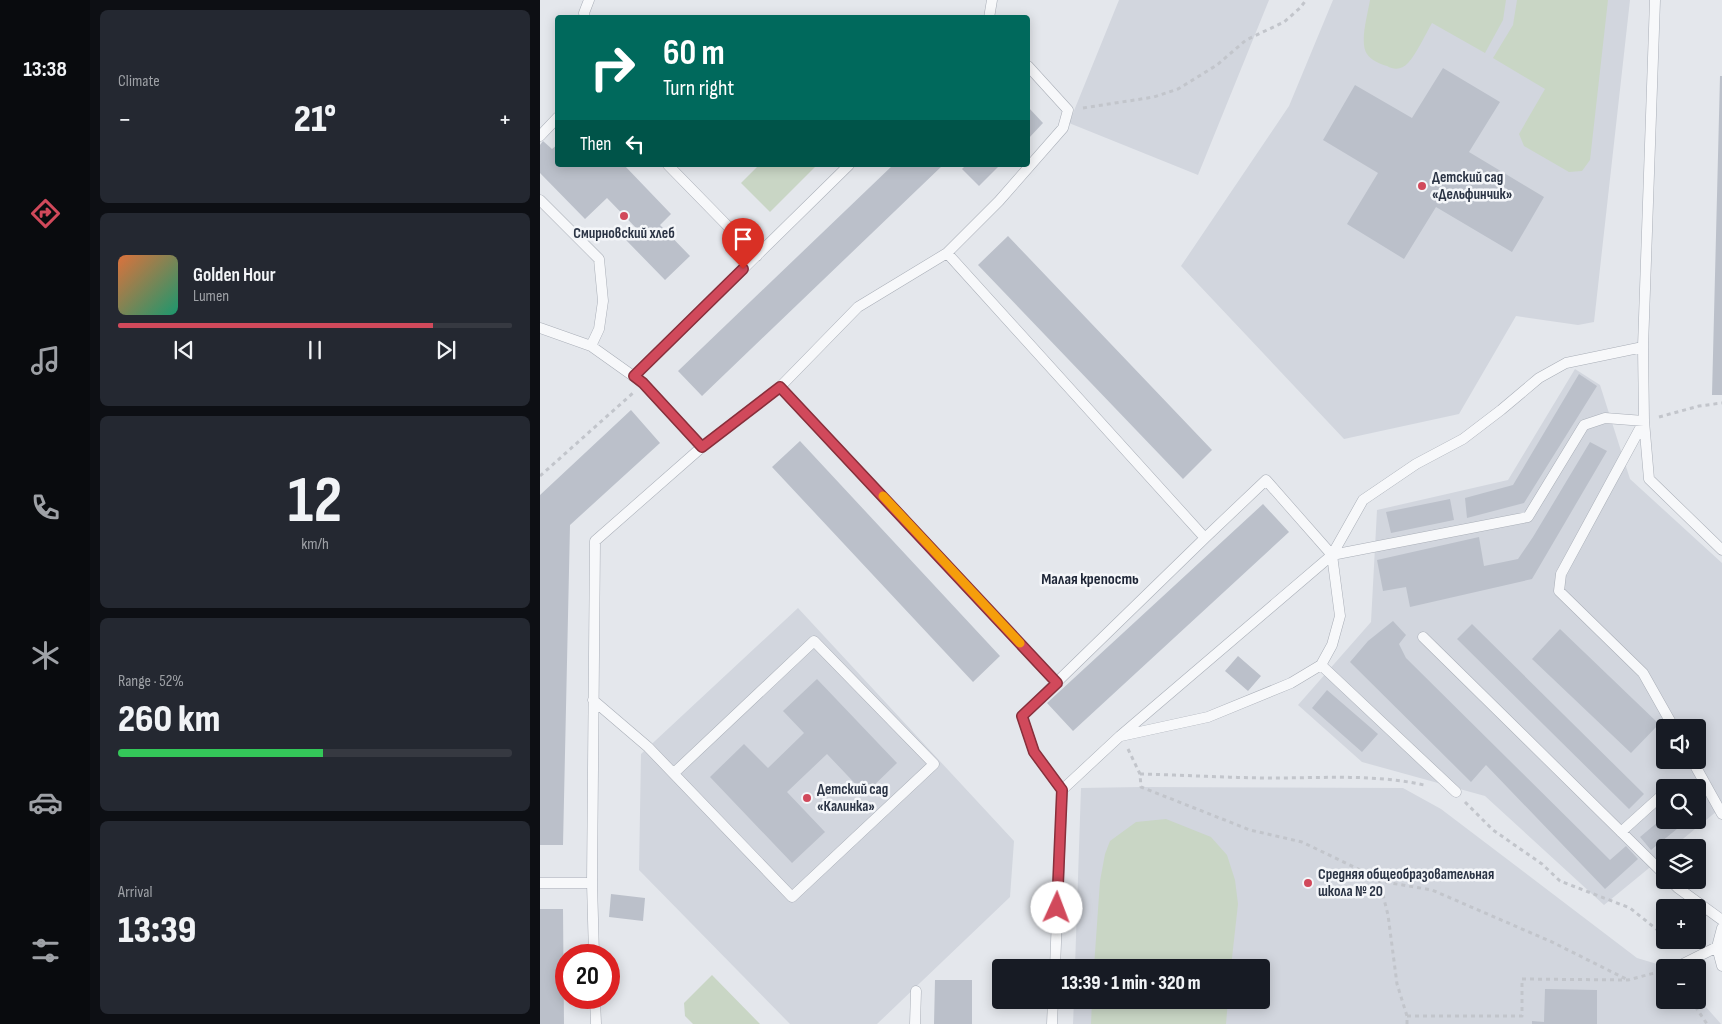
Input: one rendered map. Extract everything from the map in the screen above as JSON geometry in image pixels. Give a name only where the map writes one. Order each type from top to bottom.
[{"type":"lane","points":[[584,15],[589,0]]},
{"type":"lane","points":[[990,15],[992,0]]},
{"type":"lane","points":[[1655,0],[1643,347],[1644,421],[1649,479],[1722,550]]},
{"type":"lane","points":[[1030,68],[1068,110],[1063,128],[1030,166]]},
{"type":"lane","points":[[540,136],[555,120]]},
{"type":"lane","points":[[670,167],[757,256]]},
{"type":"lane","points":[[634,376],[847,167]]},
{"type":"lane","points":[[594,944],[592,883],[595,541],[702,447],[780,387],[858,307],[947,253],[999,201],[1029,167]]},
{"type":"lane","points":[[540,200],[599,259],[603,301],[599,329],[591,346]]},
{"type":"lane","points":[[947,253],[1205,538]]},
{"type":"lane","points":[[540,328],[591,346],[634,376],[643,383],[702,447]]},
{"type":"lane","points":[[1062,790],[1120,736],[1332,556],[1363,500],[1416,464],[1463,440],[1539,378],[1566,363],[1643,347]]},
{"type":"lane","points":[[780,387],[1057,683]]},
{"type":"lane","points":[[1332,556],[1528,517],[1584,425],[1605,418],[1644,421]]},
{"type":"lane","points":[[1644,421],[1561,574],[1559,591],[1643,673],[1669,719]]},
{"type":"lane","points":[[1055,959],[1062,790],[1034,752],[1022,716],[1266,480],[1332,556],[1340,616],[1332,645],[1321,665],[1291,683],[1208,716],[1120,736]]},
{"type":"lane","points":[[1424,637],[1656,866]]},
{"type":"lane","points":[[593,700],[648,747],[792,897],[934,764],[814,642],[674,773]]},
{"type":"lane","points":[[1321,665],[1456,792]]},
{"type":"lane","points":[[1697,769],[1722,814]]},
{"type":"lane","points":[[1621,832],[1656,800]]},
{"type":"lane","points":[[540,883],[592,883]]},
{"type":"lane","points":[[1679,889],[1722,920]]},
{"type":"lane","points":[[1722,928],[1717,947],[1722,966]]},
{"type":"lane","points":[[1693,959],[1717,947]]},
{"type":"lane","points":[[915,1024],[916,991]]},
{"type":"lane","points":[[595,1009],[596,1024]]},
{"type":"lane","points":[[1052,1024],[1053,1009]]},
{"type":"path","points":[[1068,110],[1154,97],[1178,89],[1217,65],[1246,40],[1284,22],[1306,0]]},
{"type":"path","points":[[540,476],[643,383]]},
{"type":"path","points":[[1644,421],[1699,406],[1722,403]]},
{"type":"path","points":[[1120,736],[1140,774],[1140,787],[1250,830],[1302,842],[1385,882],[1432,890],[1552,942],[1628,980]]},
{"type":"path","points":[[1140,774],[1260,778],[1377,778],[1402,780],[1429,786]]},
{"type":"path","points":[[1456,792],[1493,830],[1542,864],[1560,881],[1630,908],[1656,929]]},
{"type":"path","points":[[1379,879],[1388,915],[1397,984],[1407,1016],[1406,1024]]},
{"type":"path","points":[[1407,1016],[1522,1016],[1522,979],[1628,980],[1656,973]]},
{"type":"path","points":[[1697,1009],[1707,1024]]},
{"type":"shaded area","points":[[1119,0],[1269,0],[1198,175],[1069,123]]},
{"type":"shaded area","name":"Детский сад «Дельфинчик»","points":[[1333,0],[1630,0],[1594,322],[1578,325],[1516,316],[1459,414],[1344,439],[1181,266],[1289,106]]},
{"type":"shaded area","points":[[1575,369],[1600,385],[1630,479],[1722,563],[1722,807],[1706,820],[1706,779],[1656,779],[1656,829],[1695,829],[1683,839],[1656,839],[1656,862],[1604,905],[1485,796],[1362,762],[1298,705],[1371,622],[1377,510],[1508,480]]},
{"type":"shaded area","name":"Детский сад «Калинка»","points":[[798,608],[1014,841],[1010,897],[877,1024],[790,1024],[639,870],[641,754]]},
{"type":"shaded area","name":"Средняя общеобразовательная школа № 20","points":[[1081,788],[1403,788],[1441,809],[1637,958],[1656,964],[1656,1009],[1706,1009],[1706,1007],[1721,1024],[1073,1024],[1074,1009],[1270,1009],[1270,959],[1075,959]]},
{"type":"green space","points":[[1370,0],[1506,0],[1503,20],[1485,53],[1432,23],[1408,63],[1401,68],[1395,69],[1373,60],[1365,49],[1364,36]]},
{"type":"green space","points":[[1517,0],[1608,0],[1590,160],[1582,171],[1569,172],[1524,146],[1519,134],[1545,89],[1493,58],[1513,25]]},
{"type":"green space","points":[[757,167],[815,167],[770,212],[741,183]]},
{"type":"green space","points":[[1166,819],[1211,837],[1227,855],[1235,880],[1238,904],[1232,959],[1095,959],[1100,881],[1105,854],[1110,841],[1136,822]]},
{"type":"green space","points":[[712,975],[760,1024],[693,1024],[685,1016],[684,1003]]},
{"type":"green space","points":[[1092,1009],[1227,1009],[1226,1024],[1091,1024]]},
{"type":"building","points":[[1443,68],[1500,102],[1469,152],[1544,197],[1512,252],[1436,207],[1404,259],[1347,224],[1378,173],[1323,140],[1355,85],[1412,118]]},
{"type":"building","points":[[1720,76],[1722,76],[1722,395],[1712,395]]},
{"type":"building","points":[[1030,109],[1043,123],[1030,137]]},
{"type":"building","points":[[543,141],[552,149],[555,146],[555,167],[626,167],[671,214],[660,225],[690,256],[665,280],[626,240],[637,229],[607,198],[585,219],[540,173],[540,145]]},
{"type":"building","points":[[891,167],[941,167],[702,396],[678,371]]},
{"type":"building","points":[[964,167],[998,167],[979,186],[962,169]]},
{"type":"building","points":[[1008,236],[1212,450],[1183,479],[978,265]]},
{"type":"building","points":[[1579,374],[1597,386],[1524,503],[1467,518],[1465,498],[1513,485]]},
{"type":"building","points":[[631,410],[660,443],[570,525],[563,845],[540,845],[540,495]]},
{"type":"building","points":[[800,441],[1000,656],[973,682],[772,467]]},
{"type":"building","points":[[1590,442],[1607,451],[1532,579],[1410,607],[1406,587],[1383,591],[1377,560],[1479,537],[1484,566],[1518,559]]},
{"type":"building","points":[[1450,499],[1454,520],[1391,533],[1386,512]]},
{"type":"building","points":[[1263,504],[1289,532],[1073,731],[1047,703]]},
{"type":"building","points":[[1393,621],[1406,635],[1399,644],[1406,658],[1610,860],[1626,846],[1638,859],[1605,889],[1486,765],[1471,782],[1350,662],[1368,641]]},
{"type":"building","points":[[1472,624],[1644,794],[1629,809],[1457,639]]},
{"type":"building","points":[[1560,629],[1656,721],[1656,727],[1631,753],[1532,659]]},
{"type":"building","points":[[1238,656],[1261,676],[1248,691],[1225,671]]},
{"type":"building","points":[[817,679],[897,763],[865,794],[827,754],[787,792],[825,832],[792,863],[710,777],[744,744],[768,768],[804,733],[783,711]]},
{"type":"building","points":[[1327,690],[1378,734],[1362,752],[1312,708]]},
{"type":"building","points":[[1656,824],[1656,829],[1677,829],[1665,839],[1656,839],[1656,846],[1651,850],[1640,837]]},
{"type":"building","points":[[611,894],[645,898],[643,921],[609,917]]},
{"type":"building","points":[[540,909],[563,909],[563,944],[555,944],[555,1009],[564,1009],[564,1024],[540,1024]]},
{"type":"building","points":[[935,980],[972,980],[972,1024],[934,1024]]},
{"type":"building","points":[[1545,989],[1597,990],[1597,1024],[1532,1024],[1532,1021],[1544,1022]]},
{"type":"slow traffic","points":[[883,496],[1020,643]]},
{"type":"place","name":"Детский сад «Дельфинчик»","points":[[1422,186]]},
{"type":"place","name":"Смирновский хлеб","points":[[624,216]]},
{"type":"place","name":"Детский сад «Калинка»","points":[[807,798]]},
{"type":"place","name":"Средняя общеобразовательная школа № 20","points":[[1308,883]]},
{"type":"district","name":"Малая крепость","points":[[1090,579]]},
{"type":"route","points":[[743,269],[634,376],[643,383],[702,447],[780,387],[1057,683],[1022,716],[1034,752],[1062,790],[1057,908]]}]
